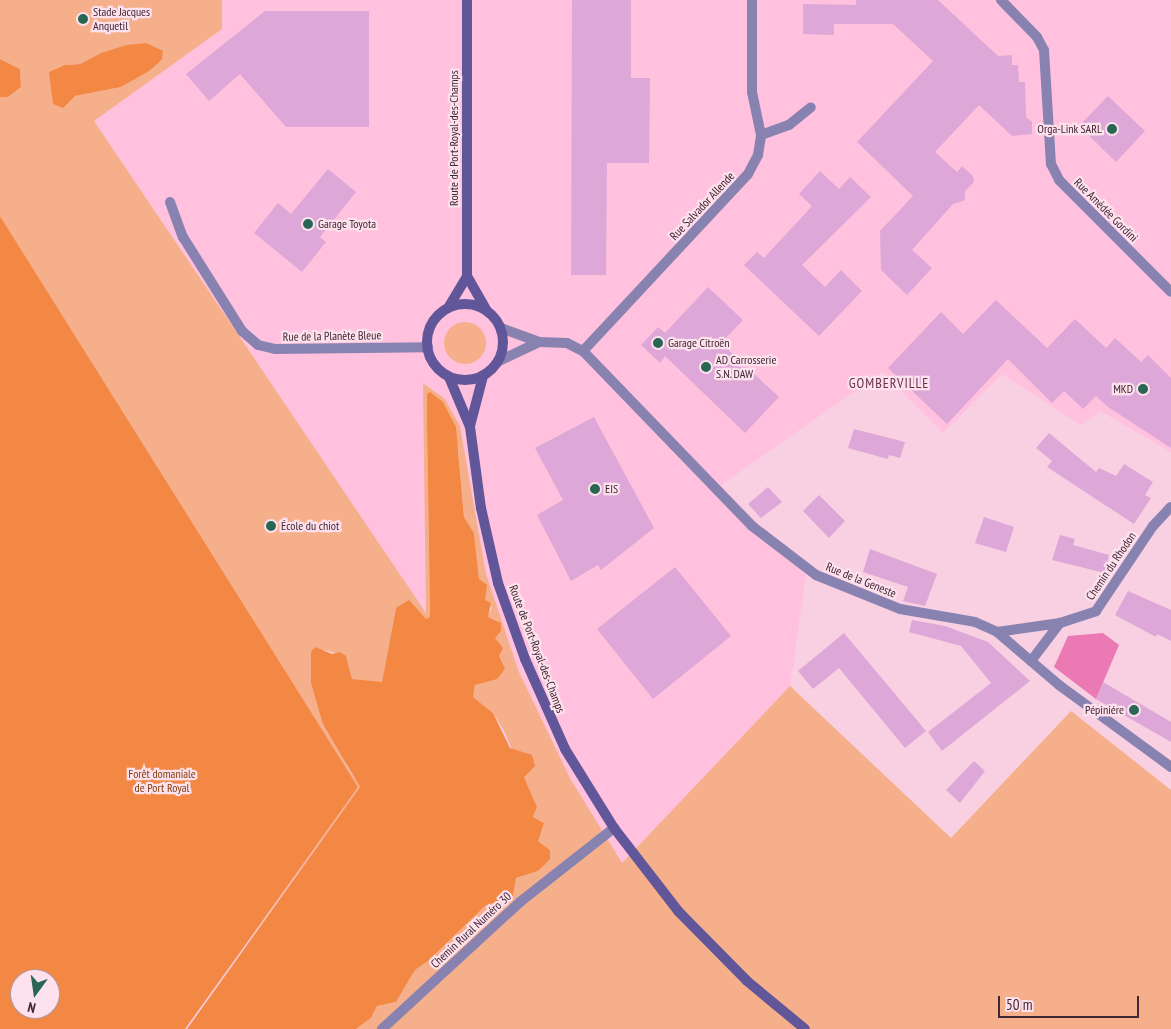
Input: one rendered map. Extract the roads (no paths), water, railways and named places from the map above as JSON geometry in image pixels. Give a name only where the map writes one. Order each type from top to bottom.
[{"type":"main road","name":"Route de Port-Royal-des-Champs","points":[[467,0],[467,276],[487,311]]},
{"type":"main road","points":[[448,308],[468,304],[487,311],[501,328],[503,339],[499,361],[483,376],[472,380],[449,377],[431,359],[428,347],[434,320],[448,308],[467,276]]},
{"type":"main road","name":"Route de Port-Royal-des-Champs","points":[[470,427],[483,376]]},
{"type":"main road","name":"Route de Port-Royal-des-Champs","points":[[449,377],[470,427],[488,544],[512,624],[554,726],[614,828],[643,870],[714,950],[805,1029]]},
{"type":"street","name":"Rue Salvador Allende","points":[[583,351],[748,174],[758,155],[761,136],[752,92],[752,0]]},
{"type":"street","name":"Rue Amédée Gordini","points":[[1001,0],[1037,37],[1044,50],[1051,164],[1059,180],[1171,292]]},
{"type":"street","points":[[761,136],[790,125],[811,106]]},
{"type":"street","name":"Rue de la Planète Bleue","points":[[170,202],[183,237],[242,331],[258,345],[275,349],[428,347]]},
{"type":"street","points":[[501,328],[539,342],[567,343],[583,351]]},
{"type":"street","points":[[499,361],[539,342]]},
{"type":"street","name":"Rue de la Geneste","points":[[583,351],[752,526],[816,575],[900,609],[975,622],[997,632],[1031,661],[1171,767]]},
{"type":"street","name":"Chemin du Rhodon","points":[[997,632],[1060,623],[1096,611],[1153,526],[1171,507]]},
{"type":"street","points":[[1031,661],[1060,623]]},
{"type":"street","name":"Chemin Rural Numéro 30","points":[[382,1029],[520,902],[614,828]]},
{"type":"place","name":"Stade Jacques Anquetil","points":[[83,19]]},
{"type":"place","name":"Orga-Link SARL","points":[[1112,129]]},
{"type":"place","name":"Garage Toyota","points":[[308,224]]},
{"type":"place","name":"Garage Citroën","points":[[658,343]]},
{"type":"place","name":"AD Carrosserie S.N. DAW","points":[[706,367]]},
{"type":"place","name":"MKD","points":[[1143,389]]},
{"type":"place","name":"EIS","points":[[595,489]]},
{"type":"place","name":"École du chiot","points":[[271,526]]},
{"type":"place","name":"Pépiniére","points":[[1134,710]]},
{"type":"district","name":"GOMBERVILLE","points":[[889,383]]},
{"type":"park label","name":"Forêt domaniale de Port Royal","points":[[162,781]]}]
